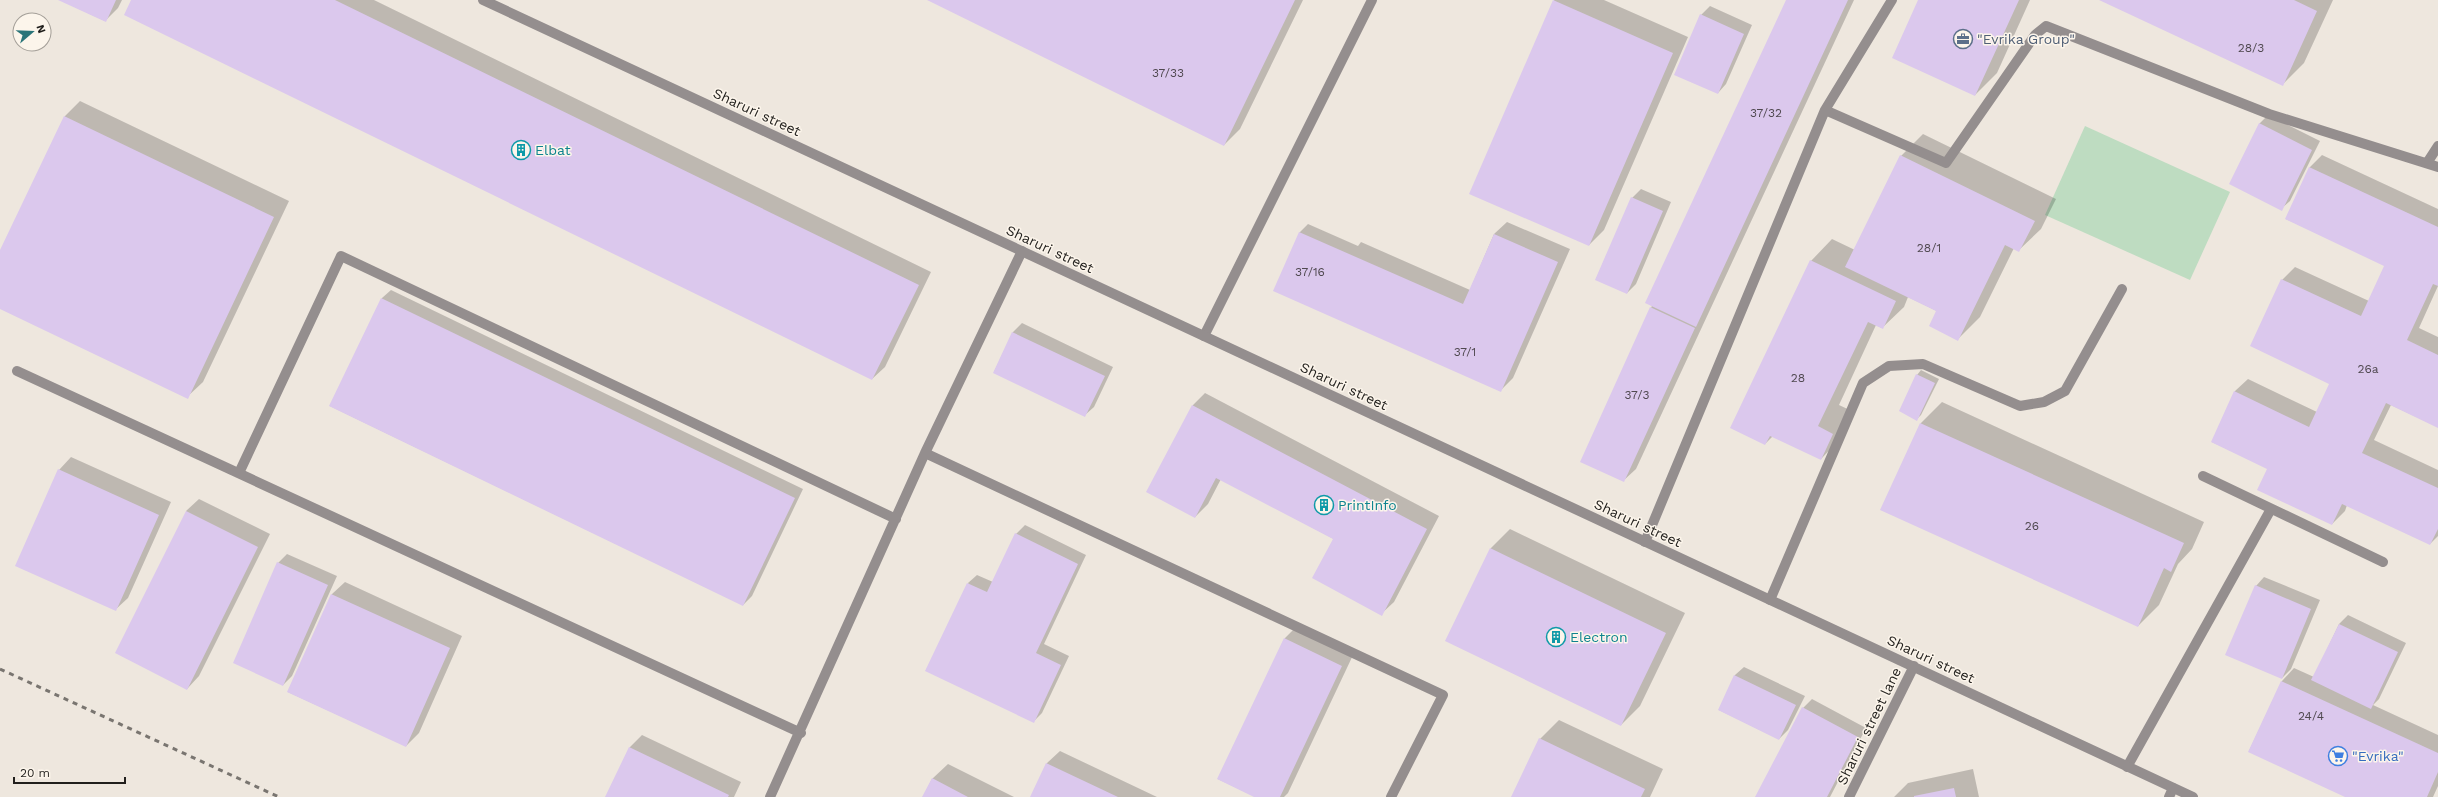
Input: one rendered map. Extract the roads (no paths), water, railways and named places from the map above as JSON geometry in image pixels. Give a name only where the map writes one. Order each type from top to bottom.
[{"type":"street","name":"Sharuri street","points":[[483,0],[1914,666],[2127,767],[2171,792],[2193,797]]},
{"type":"street","points":[[1204,336],[1372,0]]},
{"type":"street","points":[[1645,542],[1825,110],[1892,0]]},
{"type":"street","points":[[1825,110],[1946,163],[2035,35],[2046,26],[2269,114],[2427,162],[2438,168]]},
{"type":"street","points":[[2427,162],[2438,146]]},
{"type":"street","points":[[770,797],[801,733],[926,452],[1022,251]]},
{"type":"street","points":[[239,474],[341,256],[896,519]]},
{"type":"street","points":[[1770,600],[1863,383],[1889,366],[1923,364],[2020,406],[2044,402],[2065,391],[2122,289]]},
{"type":"street","points":[[17,371],[801,733]]},
{"type":"street","points":[[926,452],[1444,695],[1391,797]]},
{"type":"street","points":[[2203,476],[2383,562]]},
{"type":"street","points":[[2127,767],[2271,509]]},
{"type":"street","name":"Sharuri street lane","points":[[1849,797],[1914,666]]},
{"type":"railway","points":[[0,669],[279,797]]},
{"type":"place","name":"\"Evrika Group\"","points":[[1963,39]]},
{"type":"place","name":"Elbat","points":[[521,150]]},
{"type":"place","name":"PrintInfo","points":[[1324,505]]},
{"type":"place","name":"Electron","points":[[1556,637]]},
{"type":"place","name":"\"Evrika\"","points":[[2338,756]]}]
